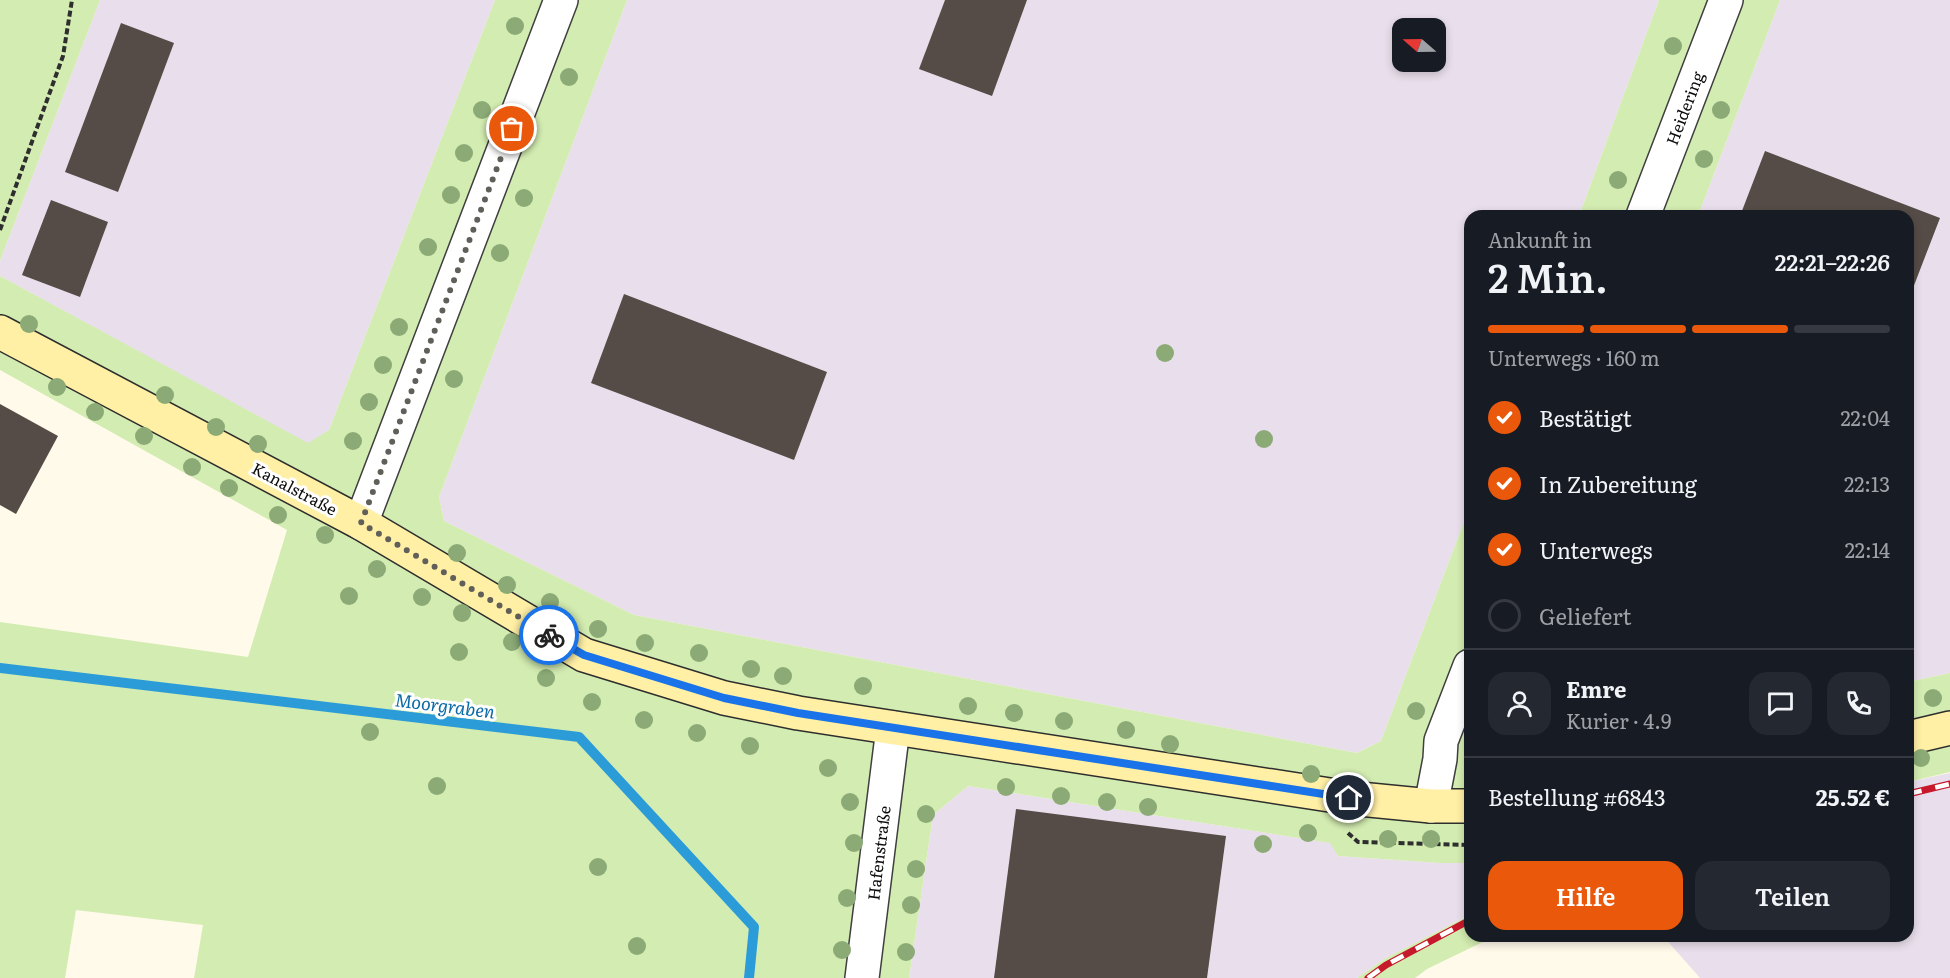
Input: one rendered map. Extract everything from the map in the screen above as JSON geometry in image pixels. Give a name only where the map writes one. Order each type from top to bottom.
[{"type":"street","points":[[361,523],[561,0]]},
{"type":"street","name":"Heidering","points":[[1645,210],[1726,0]]},
{"type":"street","name":"Kanalstraße","points":[[0,332],[361,523],[584,655],[724,698],[798,713],[1349,798],[1431,806],[1464,806]]},
{"type":"street","points":[[1431,806],[1441,741],[1464,682]]},
{"type":"street","name":"Hafenstraße","points":[[862,978],[893,728]]},
{"type":"street","points":[[1914,737],[1950,728]]},
{"type":"path","points":[[0,230],[63,56],[72,0]]},
{"type":"shaded area","points":[[100,0],[495,0],[329,430],[308,444],[0,276],[0,261]]},
{"type":"shaded area","points":[[627,0],[1659,0],[1581,210],[1464,210],[1464,522],[1381,741],[1357,753],[634,615],[444,521],[439,497]]},
{"type":"shaded area","points":[[1780,0],[1950,0],[1950,673],[1914,681],[1914,210],[1700,210]]},
{"type":"shaded area","points":[[1950,773],[1950,978],[1700,978],[1668,942],[1914,942],[1914,781]]},
{"type":"shaded area","points":[[968,786],[1331,843],[1338,856],[1464,863],[1464,918],[1386,958],[1357,978],[909,978],[933,815]]},
{"type":"green space","points":[[0,0],[100,0],[0,261]]},
{"type":"green space","points":[[495,0],[627,0],[439,497],[444,521],[634,615],[1357,753],[1381,741],[1464,522],[1464,863],[1338,856],[1330,843],[968,786],[933,815],[909,978],[194,978],[203,925],[76,910],[65,978],[0,978],[0,622],[248,657],[287,530],[0,370],[0,276],[308,443],[329,430]]},
{"type":"green space","points":[[1659,0],[1780,0],[1700,210],[1581,210]]},
{"type":"green space","points":[[1950,673],[1950,772],[1914,781],[1914,681]]},
{"type":"green space","points":[[1464,918],[1464,942],[1483,942],[1427,969],[1415,978],[1357,978],[1386,958]]},
{"type":"building","points":[[945,0],[1027,0],[992,96],[919,69]]},
{"type":"building","points":[[121,23],[174,43],[118,192],[65,172]]},
{"type":"building","points":[[1765,151],[1940,218],[1914,285],[1914,210],[1742,210]]},
{"type":"building","points":[[51,200],[108,222],[80,297],[22,275]]},
{"type":"building","points":[[624,294],[827,372],[794,460],[591,383]]},
{"type":"building","points":[[0,404],[58,436],[16,514],[0,505]]},
{"type":"building","points":[[1016,809],[1226,836],[1207,978],[994,978]]},
{"type":"waterway","name":"Moorgraben","points":[[0,668],[579,737],[754,927],[749,978]]},
{"type":"railway","points":[[1914,793],[1950,784]]},
{"type":"railway","points":[[1368,978],[1386,965],[1464,923]]},
{"type":"way so far","points":[[512,129],[361,523],[549,635]]},
{"type":"route","points":[[549,635],[584,655],[724,698],[798,713],[1349,798]]}]
